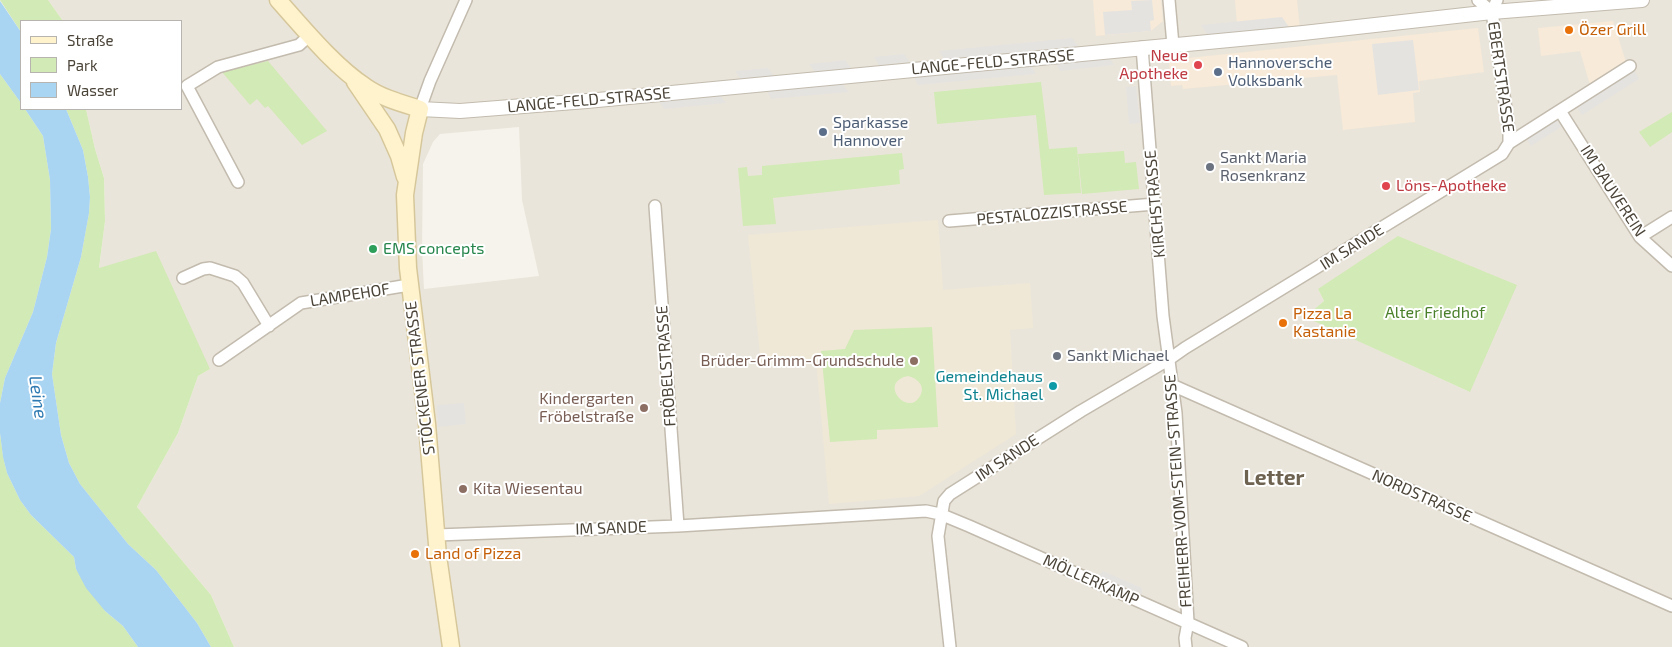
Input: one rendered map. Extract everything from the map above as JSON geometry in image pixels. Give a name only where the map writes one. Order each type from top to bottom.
[{"type":"main road","points":[[278,0],[352,76],[387,129],[399,156],[407,181]]},
{"type":"main road","name":"LANGE-FELD-STRASSE","points":[[352,76],[378,94],[420,109]]},
{"type":"main road","name":"STÖCKENER STRASSE","points":[[420,109],[414,133],[407,181],[405,218],[409,285],[427,424],[436,535],[451,647]]},
{"type":"street","points":[[420,109],[430,81],[466,0]]},
{"type":"street","points":[[1169,0],[1173,45]]},
{"type":"street","name":"EBERTSTRASSE","points":[[1478,0],[1494,6],[1509,143]]},
{"type":"street","name":"LANGE-FELD-STRASSE","points":[[420,109],[460,111],[569,102],[1173,45],[1397,23],[1494,6],[1642,0]]},
{"type":"street","points":[[238,182],[188,86],[218,67],[299,45],[310,35]]},
{"type":"street","name":"KIRCHSTRASSE","points":[[1142,47],[1168,360]]},
{"type":"street","name":"IM SANDE","points":[[436,535],[678,526],[916,511],[940,514],[944,501],[950,494],[1081,410],[1168,360],[1502,154],[1509,143],[1630,66]]},
{"type":"street","name":"IM BAUVEREIN","points":[[1560,111],[1640,237],[1672,266]]},
{"type":"street","name":"PESTALOZZISTRASSE","points":[[949,221],[1155,204]]},
{"type":"street","name":"FRÖBELSTRASSE","points":[[655,206],[678,526]]},
{"type":"street","points":[[1640,237],[1672,217]]},
{"type":"street","points":[[183,278],[202,269],[210,268],[235,276],[243,283],[269,326]]},
{"type":"street","name":"LAMPEHOF","points":[[219,360],[301,303],[409,285]]},
{"type":"street","name":"FREIHERR-VOM-STEIN-STRASSE","points":[[1168,360],[1176,413],[1188,622],[1185,638],[1186,647]]},
{"type":"street","name":"NORDSTRASSE","points":[[1172,385],[1672,606]]},
{"type":"street","points":[[940,514],[938,536],[950,647]]},
{"type":"street","name":"MÖLLERKAMP","points":[[940,514],[1242,647]]},
{"type":"shaded area","points":[[48,0],[1672,0],[1672,647],[234,647],[211,595],[137,507],[178,433],[198,376],[210,369],[99,269],[105,221],[104,178],[86,110],[182,110],[182,20],[62,20]],"holes":[[[519,127],[522,200],[539,276],[424,289],[422,250],[423,164],[433,142],[440,134]],[[1318,289],[1470,392],[1306,317],[1324,301]]]},
{"type":"shaded area","points":[[1093,0],[1161,0],[1163,21],[1151,31],[1096,36]]},
{"type":"shaded area","points":[[1152,0],[1154,20],[1150,21],[1151,31],[1105,35],[1103,12],[1132,10],[1131,1]]},
{"type":"shaded area","points":[[1235,0],[1297,0],[1300,29],[1238,36]]},
{"type":"shaded area","points":[[1282,17],[1289,27],[1208,35],[1201,25]]},
{"type":"shaded area","points":[[1613,21],[1626,62],[1590,85],[1580,51],[1541,56],[1538,28]]},
{"type":"shaded area","points":[[1478,28],[1484,72],[1419,81],[1420,92],[1413,93],[1415,122],[1343,130],[1337,75],[1183,89],[1182,85],[1171,86],[1169,60]]},
{"type":"shaded area","points":[[1072,38],[1078,46],[944,59],[939,51]]},
{"type":"shaded area","points":[[1413,40],[1419,90],[1378,95],[1372,44]]},
{"type":"shaded area","points":[[904,54],[910,62],[879,65],[874,57]]},
{"type":"shaded area","points":[[1109,57],[1114,65],[1060,71],[1055,62]]},
{"type":"shaded area","points":[[845,60],[851,68],[815,72],[809,64]]},
{"type":"shaded area","points":[[1030,64],[1036,74],[918,85],[913,76]]},
{"type":"shaded area","points":[[768,68],[774,76],[741,79],[735,71]]},
{"type":"shaded area","points":[[1634,70],[1639,79],[1582,115],[1576,106]]},
{"type":"shaded area","points":[[841,83],[849,92],[771,99],[766,89]]},
{"type":"shaded area","points":[[1136,86],[1140,123],[1129,124],[1126,87]]},
{"type":"shaded area","points":[[720,95],[726,103],[664,109],[658,100]]},
{"type":"shaded area","points":[[1555,118],[1561,127],[1531,146],[1525,137]]},
{"type":"shaded area","name":"Brüder-Grimm-Grundschule","points":[[938,220],[943,290],[1030,283],[1033,328],[1010,330],[1016,434],[919,496],[829,504],[816,359],[761,364],[748,235]]},
{"type":"shaded area","points":[[464,403],[466,424],[438,427],[437,405]]},
{"type":"shaded area","points":[[1103,571],[1142,588],[1142,594],[1098,576]]},
{"type":"green space","points":[[0,0],[48,0],[62,20],[20,20],[20,30]]},
{"type":"green space","points":[[268,61],[327,131],[302,145],[268,106],[265,108],[257,99],[250,105],[222,72]]},
{"type":"green space","points":[[0,74],[20,102],[20,110],[26,110],[43,136],[50,180],[51,229],[47,257],[33,312],[5,378],[0,403]]},
{"type":"green space","points":[[1041,82],[1049,149],[1077,147],[1081,193],[1044,195],[1036,115],[937,124],[934,92]]},
{"type":"green space","points":[[66,110],[86,110],[104,178],[105,221],[99,268],[156,251],[210,369],[198,376],[178,433],[137,507],[211,595],[234,647],[211,647],[197,623],[156,570],[128,544],[80,484],[69,463],[61,435],[52,374],[56,343],[81,257],[89,213],[90,197],[83,150]]},
{"type":"green space","points":[[1672,112],[1672,132],[1650,147],[1639,132]]},
{"type":"green space","points":[[1124,151],[1125,163],[1136,162],[1139,189],[1082,194],[1078,154]]},
{"type":"green space","points":[[902,153],[904,169],[899,170],[900,184],[773,198],[776,224],[743,226],[738,168],[747,167],[748,176],[762,175],[762,166]]},
{"type":"green space","name":"Alter Friedhof","points":[[1398,236],[1517,285],[1470,392],[1305,317],[1324,301],[1318,289]]},
{"type":"green space","points":[[932,327],[938,427],[877,430],[877,439],[830,442],[821,351],[845,349],[854,330]],"holes":[[[911,377],[920,383],[922,392],[915,402],[909,403],[898,397],[895,385],[899,379]]]},
{"type":"green space","points":[[0,433],[7,473],[20,500],[31,515],[74,557],[76,569],[105,611],[123,626],[138,647],[0,647]]},
{"type":"water","points":[[0,1],[20,31],[20,102],[0,74]]},
{"type":"water","name":"Leine","points":[[26,110],[66,110],[83,150],[90,197],[81,257],[56,343],[52,374],[61,435],[69,463],[80,484],[128,544],[156,570],[197,623],[211,647],[138,647],[123,626],[105,611],[86,588],[76,569],[74,557],[31,515],[20,500],[7,473],[0,433],[0,403],[5,378],[33,312],[47,257],[51,229],[50,180],[43,136]]},
{"type":"place","name":"Özer Grill","points":[[1569,30]]},
{"type":"place","name":"Neue Apotheke","points":[[1198,65]]},
{"type":"place","name":"Hannoversche Volksbank","points":[[1218,72]]},
{"type":"place","name":"Sparkasse Hannover","points":[[823,132]]},
{"type":"place","name":"Sankt Maria Rosenkranz","points":[[1210,167]]},
{"type":"place","name":"Löns-Apotheke","points":[[1386,186]]},
{"type":"place","name":"EMS concepts","points":[[373,249]]},
{"type":"place","name":"Pizza La Kastanie","points":[[1283,323]]},
{"type":"place","name":"Sankt Michael","points":[[1057,356]]},
{"type":"place","name":"Brüder-Grimm-Grundschule","points":[[914,361]]},
{"type":"place","name":"Gemeindehaus St. Michael","points":[[1053,386]]},
{"type":"place","name":"Kindergarten Fröbelstraße","points":[[644,408]]},
{"type":"place","name":"Kita Wiesentau","points":[[463,489]]},
{"type":"place","name":"Land of Pizza","points":[[415,554]]},
{"type":"district","name":"Letter","points":[[1274,478]]}]
